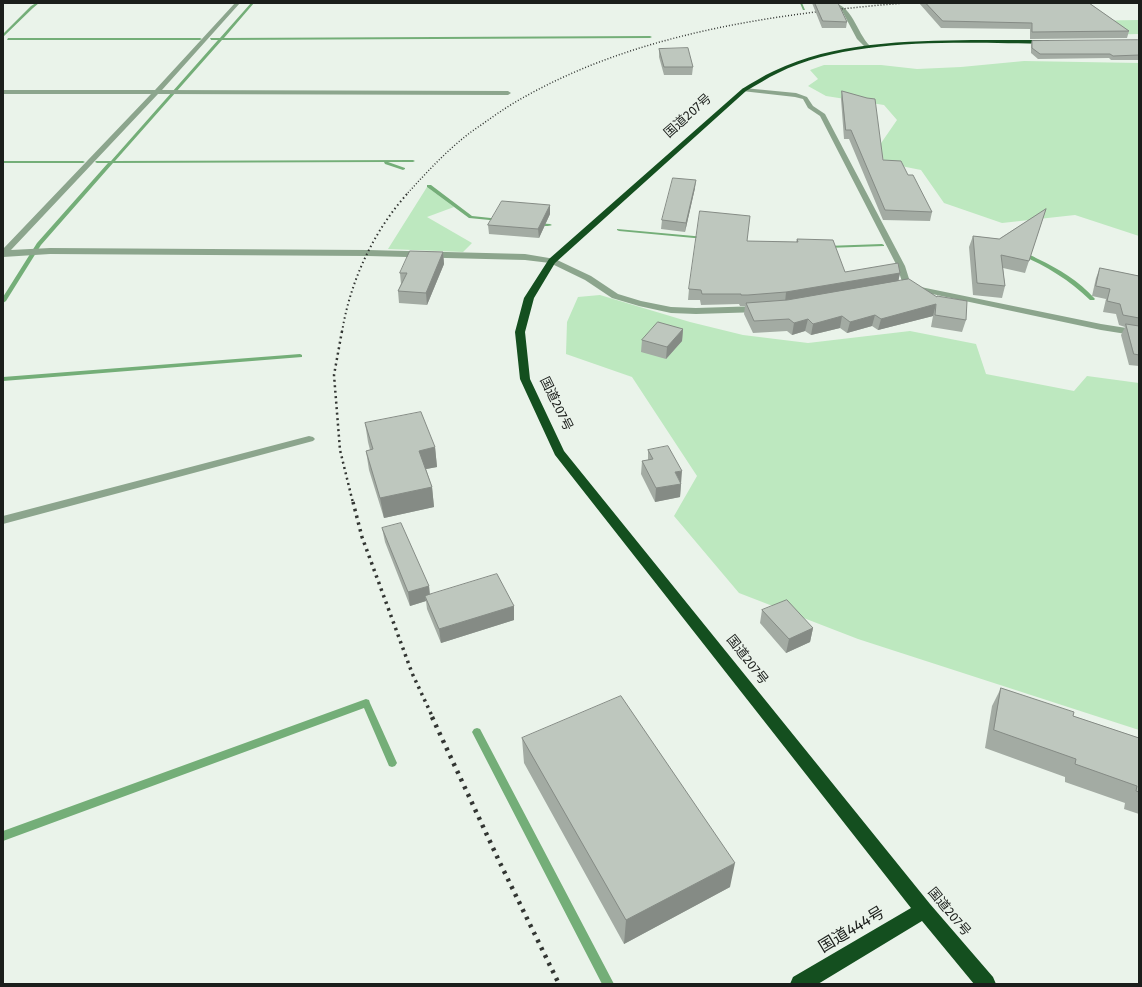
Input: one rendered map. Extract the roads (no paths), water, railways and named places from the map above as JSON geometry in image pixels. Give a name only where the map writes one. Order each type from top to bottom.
[{"type":"highway","name":"国道207号","points":[[986,984],[924,910],[559,452],[524,379],[520,332],[529,298],[552,261],[744,90],[759,79],[804,60],[868,48],[910,44],[962,42],[1060,42]]},
{"type":"highway","name":"国道444号","points":[[800,984],[924,910]]},
{"type":"street","points":[[3,254],[157,92],[238,3]]},
{"type":"street","points":[[833,3],[846,12],[860,39],[868,48]]},
{"type":"street","points":[[744,90],[796,95],[805,98],[810,107],[824,115],[901,266],[908,286]]},
{"type":"street","points":[[3,92],[508,93]]},
{"type":"street","points":[[3,254],[23,252],[368,253],[524,257],[552,261],[588,278],[615,296],[671,310],[696,311],[770,308]]},
{"type":"street","points":[[896,287],[908,286],[1101,328],[1139,333]]},
{"type":"street","points":[[3,520],[309,439]]},
{"type":"waterway","points":[[3,36],[32,7],[38,3]]},
{"type":"waterway","points":[[221,39],[253,3]]},
{"type":"waterway","points":[[801,3],[804,9]]},
{"type":"waterway","points":[[221,39],[650,37]]},
{"type":"waterway","points":[[8,39],[200,39]]},
{"type":"waterway","points":[[211,39],[221,39]]},
{"type":"waterway","points":[[112,162],[221,39]]},
{"type":"waterway","points":[[112,162],[413,161]]},
{"type":"waterway","points":[[3,162],[83,162]]},
{"type":"waterway","points":[[97,162],[112,162]]},
{"type":"waterway","points":[[3,301],[39,244],[112,162]]},
{"type":"waterway","points":[[386,163],[403,169]]},
{"type":"waterway","points":[[429,186],[471,217],[500,220]]},
{"type":"waterway","points":[[537,224],[550,225]]},
{"type":"waterway","points":[[619,230],[705,238]]},
{"type":"waterway","points":[[826,247],[882,245]]},
{"type":"waterway","points":[[1022,254],[1060,272],[1092,299]]},
{"type":"waterway","points":[[3,379],[300,356]]},
{"type":"waterway","points":[[3,836],[366,703],[392,763]]},
{"type":"waterway","points":[[477,732],[608,984]]},
{"type":"railway","points":[[406,195],[454,146],[501,111],[563,77],[610,58],[657,43],[706,30],[805,13],[904,3]]},
{"type":"railway","points":[[342,332],[351,295],[365,258],[384,225],[407,194]]},
{"type":"railway","points":[[342,331],[334,375],[340,450],[353,503]]},
{"type":"railway","points":[[353,502],[362,537],[412,673],[433,718]]},
{"type":"railway","points":[[432,717],[500,863],[559,984]]}]
